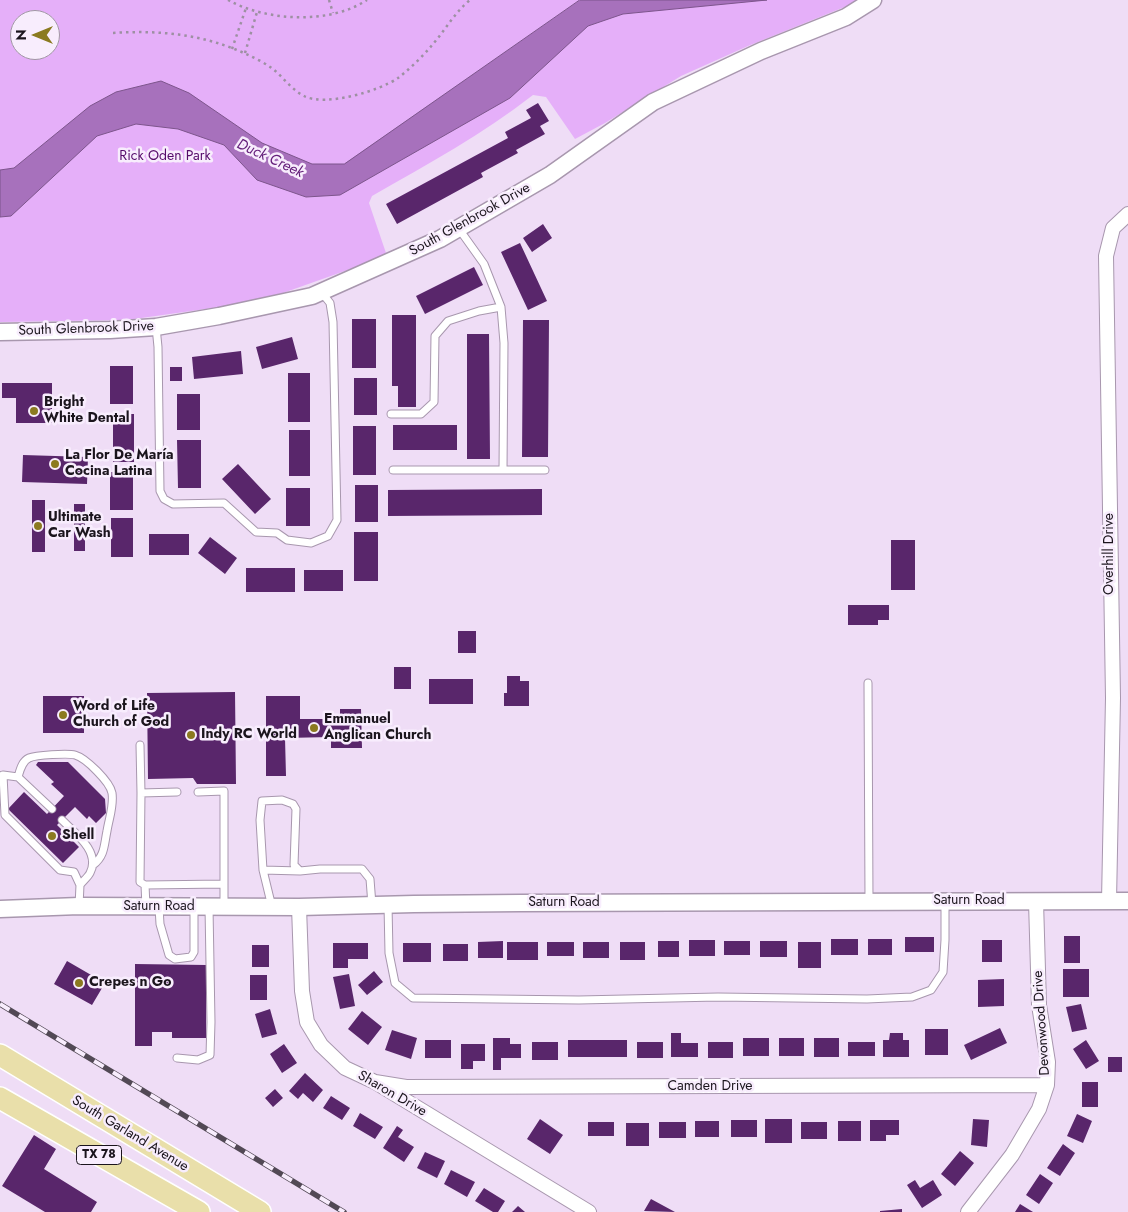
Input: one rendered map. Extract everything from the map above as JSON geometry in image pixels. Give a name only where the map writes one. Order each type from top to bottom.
[{"type":"main road","name":"South Garland Avenue","points":[[0,1055],[260,1212]]},
{"type":"main road","name":"TX 78","points":[[0,1098],[199,1212]]},
{"type":"street","name":"South Glenbrook Drive","points":[[0,332],[110,330],[156,327],[219,316],[321,293],[458,229],[550,175],[653,102],[761,51],[846,17],[873,0]]},
{"type":"street","name":"Overhill Drive","points":[[1109,901],[1112,698],[1106,256],[1113,228],[1128,214]]},
{"type":"street","name":"Devonwood Drive","points":[[968,1212],[1012,1155],[1039,1109],[1047,1085],[1048,1062],[1039,1005],[1036,901]]},
{"type":"street","name":"Saturn Road","points":[[0,909],[79,906],[299,908],[380,905],[1128,901]]},
{"type":"street","name":"Sharon Drive","points":[[299,908],[302,991],[307,1022],[320,1045],[345,1068],[375,1082],[589,1212]]},
{"type":"street","name":"Camden Drive","points":[[375,1082],[406,1087],[1047,1085]]},
{"type":"lane","points":[[458,229],[484,264],[501,307],[504,343],[503,470]]},
{"type":"lane","points":[[156,327],[158,346],[160,491],[164,499],[173,504],[224,503],[256,532],[278,533],[287,540],[311,543],[328,536],[337,520],[334,322],[330,304],[321,293]]},
{"type":"lane","points":[[391,414],[421,414],[434,402],[435,336],[448,322],[501,307]]},
{"type":"lane","points":[[393,470],[545,470]]},
{"type":"lane","points":[[868,683],[869,902]]},
{"type":"lane","points":[[140,745],[140,882],[145,885],[224,884]]},
{"type":"lane","points":[[18,777],[22,766],[28,758],[64,755],[75,756],[87,762],[104,779],[112,791],[112,810],[104,851],[100,860],[93,865]]},
{"type":"lane","points":[[52,809],[18,777],[1,775],[5,815],[60,870],[74,872],[80,885],[79,906]]},
{"type":"lane","points":[[145,885],[160,924],[168,955],[176,958],[191,958],[209,907],[224,884],[224,791],[198,792]]},
{"type":"lane","points":[[140,793],[177,792]]},
{"type":"lane","points":[[272,907],[263,870],[260,820],[262,801],[282,800],[293,804],[296,809],[294,865],[300,871]]},
{"type":"lane","points":[[62,820],[90,850],[93,865],[90,874],[80,885]]},
{"type":"lane","points":[[263,870],[362,869],[370,879],[380,905],[395,983],[413,998],[579,1000],[718,997],[867,999],[912,997],[931,990],[943,972],[945,902]]},
{"type":"lane","points":[[176,1058],[198,1060],[210,1055],[209,907]]},
{"type":"path","points":[[228,0],[257,12],[282,17],[304,18],[333,13],[366,0]]},
{"type":"path","points":[[329,0],[333,13]]},
{"type":"path","points":[[113,33],[168,32],[221,45],[245,54],[272,68],[306,98],[359,96],[397,78],[420,59],[460,8],[470,0]]},
{"type":"path","points":[[232,49],[246,8]]},
{"type":"path","points":[[245,54],[257,12]]},
{"type":"green space","name":"Rick Oden Park","points":[[0,0],[859,0],[681,76],[605,123],[575,139],[546,97],[533,95],[475,136],[372,196],[369,203],[387,256],[283,293],[220,307],[127,320],[0,322]]},
{"type":"water","name":"Duck Creek","points":[[580,0],[767,0],[623,14],[588,26],[510,98],[340,195],[306,197],[257,180],[224,145],[178,129],[136,124],[97,136],[11,216],[0,217],[0,170],[14,168],[90,106],[116,92],[161,81],[189,93],[262,143],[312,164],[344,164]]},
{"type":"building","points":[[538,103],[549,121],[540,126],[545,134],[516,150],[518,153],[481,173],[483,177],[397,224],[386,204],[508,138],[505,132],[531,118],[526,110]]},
{"type":"building","points":[[543,224],[552,238],[532,252],[523,238]]},
{"type":"building","points":[[520,243],[547,301],[528,310],[501,252]]},
{"type":"building","points":[[474,267],[483,285],[425,314],[416,296]]},
{"type":"building","points":[[392,315],[416,315],[416,407],[398,407],[398,386],[392,386]]},
{"type":"building","points":[[352,319],[376,319],[376,368],[352,368]]},
{"type":"building","points":[[523,320],[549,320],[548,457],[522,457]]},
{"type":"building","points":[[467,334],[489,334],[490,459],[467,459]]},
{"type":"building","points":[[292,337],[298,359],[262,369],[256,347]]},
{"type":"building","points":[[241,351],[243,374],[194,379],[192,357]]},
{"type":"building","points":[[110,366],[133,366],[133,404],[110,404]]},
{"type":"building","points":[[170,367],[182,367],[182,381],[170,381]]},
{"type":"building","points":[[288,373],[310,373],[310,422],[288,422]]},
{"type":"building","points":[[354,378],[377,378],[377,415],[354,415]]},
{"type":"building","name":"Bright White Dental","points":[[2,383],[52,383],[52,423],[16,423],[16,398],[2,398]]},
{"type":"building","points":[[177,394],[200,394],[200,430],[177,430]]},
{"type":"building","points":[[113,414],[134,414],[134,462],[113,462]]},
{"type":"building","points":[[393,425],[457,425],[457,450],[393,450]]},
{"type":"building","points":[[353,426],[376,426],[376,475],[353,475]]},
{"type":"building","points":[[289,430],[310,430],[310,476],[289,476]]},
{"type":"building","points":[[177,440],[201,440],[201,488],[178,488]]},
{"type":"building","name":"La Flor De María Cocina Latina","points":[[23,455],[88,457],[87,484],[22,482]]},
{"type":"building","points":[[238,464],[271,499],[255,514],[222,479]]},
{"type":"building","points":[[110,472],[133,472],[133,510],[110,510]]},
{"type":"building","points":[[355,485],[378,485],[378,522],[355,522]]},
{"type":"building","points":[[286,488],[310,488],[310,526],[286,526]]},
{"type":"building","points":[[542,489],[542,515],[388,516],[388,490]]},
{"type":"building","name":"Ultimate Car Wash","points":[[32,500],[45,500],[45,552],[32,552]]},
{"type":"building","name":"Ultimate Car Wash","points":[[74,504],[85,504],[85,551],[74,551]]},
{"type":"building","points":[[111,518],[133,518],[133,557],[111,557]]},
{"type":"building","points":[[354,532],[378,532],[378,581],[354,581]]},
{"type":"building","points":[[149,534],[189,534],[189,555],[149,555]]},
{"type":"building","points":[[210,537],[237,558],[225,574],[198,553]]},
{"type":"building","points":[[891,540],[915,540],[915,590],[891,590]]},
{"type":"building","points":[[246,568],[295,568],[295,592],[246,592]]},
{"type":"building","points":[[304,570],[343,570],[343,591],[304,591]]},
{"type":"building","points":[[848,605],[889,605],[889,620],[878,620],[878,625],[848,625]]},
{"type":"building","points":[[458,631],[476,631],[476,653],[458,653]]},
{"type":"building","points":[[394,667],[411,667],[411,689],[394,689]]},
{"type":"building","points":[[507,676],[520,676],[520,681],[529,681],[529,706],[504,706],[504,693],[507,693]]},
{"type":"building","points":[[429,679],[473,679],[473,704],[429,704]]},
{"type":"building","name":"Indy RC World","points":[[235,692],[236,784],[197,784],[193,778],[148,779],[147,693]]},
{"type":"building","name":"Word of Life Church of God","points":[[43,696],[84,696],[84,733],[43,733]]},
{"type":"building","name":"Emmanuel Anglican Church","points":[[266,696],[300,696],[300,719],[340,719],[340,709],[361,709],[362,748],[331,748],[331,737],[285,738],[286,776],[266,776]]},
{"type":"building","points":[[38,762],[68,762],[105,799],[106,813],[96,823],[89,816],[87,819],[75,807],[57,825],[79,847],[63,863],[8,809],[24,792],[47,814],[64,796],[51,784],[54,782],[36,765]]},
{"type":"building","points":[[1064,936],[1080,936],[1080,963],[1064,963]]},
{"type":"building","points":[[905,937],[934,937],[934,952],[905,952]]},
{"type":"building","points":[[831,939],[858,939],[858,955],[831,955]]},
{"type":"building","points":[[868,939],[892,939],[892,955],[868,955]]},
{"type":"building","points":[[689,940],[715,940],[715,956],[689,956]]},
{"type":"building","points":[[982,940],[1002,940],[1002,962],[982,962]]},
{"type":"building","points":[[503,941],[503,958],[478,958],[478,942]]},
{"type":"building","points":[[658,941],[679,941],[679,957],[658,957]]},
{"type":"building","points":[[724,941],[750,941],[750,955],[724,955]]},
{"type":"building","points":[[760,941],[787,941],[787,957],[760,957]]},
{"type":"building","points":[[507,942],[538,942],[538,960],[507,960]]},
{"type":"building","points":[[547,942],[574,942],[574,956],[547,956]]},
{"type":"building","points":[[583,942],[609,942],[609,958],[583,958]]},
{"type":"building","points":[[620,942],[645,942],[645,960],[620,960]]},
{"type":"building","points":[[798,942],[821,942],[821,968],[798,968]]},
{"type":"building","points":[[333,943],[368,943],[368,959],[348,959],[348,968],[333,968]]},
{"type":"building","points":[[403,943],[431,943],[431,962],[403,962]]},
{"type":"building","points":[[443,944],[468,944],[468,961],[443,961]]},
{"type":"building","points":[[252,945],[269,945],[269,967],[252,967]]},
{"type":"building","name":"Crepes n Go","points":[[67,961],[105,983],[92,1005],[54,984]]},
{"type":"building","points":[[135,964],[206,965],[206,1038],[172,1038],[172,1032],[152,1032],[152,1046],[135,1046]]},
{"type":"building","points":[[1063,969],[1089,969],[1089,997],[1063,997]]},
{"type":"building","points":[[374,971],[383,982],[367,995],[358,985]]},
{"type":"building","points":[[349,974],[355,1006],[340,1009],[333,977]]},
{"type":"building","points":[[250,975],[267,975],[267,1000],[250,1000]]},
{"type":"building","points":[[1004,979],[1004,1006],[978,1007],[978,980]]},
{"type":"building","points":[[1081,1004],[1087,1029],[1072,1032],[1066,1007]]},
{"type":"building","points":[[270,1009],[277,1034],[262,1038],[255,1014]]},
{"type":"building","points":[[362,1011],[382,1027],[368,1045],[348,1029]]},
{"type":"building","points":[[1000,1028],[1007,1043],[971,1060],[964,1045]]},
{"type":"building","points":[[925,1029],[948,1029],[948,1055],[925,1055]]},
{"type":"building","points":[[392,1030],[417,1038],[411,1059],[385,1050]]},
{"type":"building","points":[[671,1033],[681,1033],[681,1043],[698,1043],[698,1057],[671,1057]]},
{"type":"building","points":[[890,1033],[903,1033],[903,1040],[909,1040],[909,1057],[883,1057],[883,1040],[889,1040]]},
{"type":"building","points":[[493,1038],[510,1038],[510,1044],[521,1044],[521,1058],[501,1058],[501,1070],[493,1070]]},
{"type":"building","points":[[743,1038],[769,1038],[769,1056],[743,1056]]},
{"type":"building","points":[[779,1038],[804,1038],[804,1056],[779,1056]]},
{"type":"building","points":[[814,1038],[839,1038],[839,1057],[814,1057]]},
{"type":"building","points":[[425,1040],[451,1040],[451,1058],[425,1058]]},
{"type":"building","points":[[568,1040],[627,1040],[627,1057],[568,1057]]},
{"type":"building","points":[[1086,1040],[1099,1061],[1086,1069],[1073,1049]]},
{"type":"building","points":[[532,1042],[558,1042],[558,1060],[532,1060]]},
{"type":"building","points":[[637,1042],[663,1042],[663,1058],[637,1058]]},
{"type":"building","points":[[708,1042],[733,1042],[733,1058],[708,1058]]},
{"type":"building","points":[[848,1042],[875,1042],[875,1056],[848,1056]]},
{"type":"building","points":[[284,1044],[297,1063],[282,1073],[270,1054]]},
{"type":"building","points":[[461,1044],[485,1044],[485,1061],[473,1061],[473,1069],[461,1069]]},
{"type":"building","points":[[1108,1057],[1122,1057],[1122,1072],[1108,1072]]},
{"type":"building","points":[[305,1073],[323,1090],[313,1102],[303,1093],[298,1099],[289,1091]]},
{"type":"building","points":[[1082,1082],[1098,1082],[1098,1107],[1082,1107]]},
{"type":"building","points":[[275,1089],[283,1098],[273,1107],[265,1098]]},
{"type":"building","points":[[331,1096],[350,1108],[342,1120],[323,1108]]},
{"type":"building","points":[[360,1113],[383,1127],[375,1139],[353,1126]]},
{"type":"building","points":[[1077,1114],[1092,1121],[1083,1143],[1067,1136]]},
{"type":"building","points":[[540,1119],[563,1135],[550,1154],[527,1139]]},
{"type":"building","points":[[765,1119],[792,1119],[792,1143],[765,1143]]},
{"type":"building","points":[[973,1119],[989,1120],[987,1147],[971,1145]]},
{"type":"building","points":[[731,1120],[757,1120],[757,1137],[731,1137]]},
{"type":"building","points":[[870,1120],[899,1120],[899,1135],[886,1135],[886,1141],[870,1141]]},
{"type":"building","points":[[695,1121],[719,1121],[719,1137],[695,1137]]},
{"type":"building","points":[[838,1121],[861,1121],[861,1141],[838,1141]]},
{"type":"building","points":[[588,1122],[614,1122],[614,1136],[588,1136]]},
{"type":"building","points":[[659,1122],[686,1122],[686,1138],[659,1138]]},
{"type":"building","points":[[801,1122],[827,1122],[827,1139],[801,1139]]},
{"type":"building","points":[[626,1123],[649,1123],[649,1146],[626,1146]]},
{"type":"building","points":[[397,1126],[403,1130],[398,1137],[414,1147],[404,1162],[383,1148]]},
{"type":"building","points":[[34,1135],[56,1149],[44,1169],[97,1202],[91,1212],[45,1212],[2,1186]]},
{"type":"building","points":[[1063,1144],[1075,1153],[1060,1176],[1047,1168]]},
{"type":"building","points":[[960,1151],[974,1163],[955,1186],[941,1174]]},
{"type":"building","points":[[425,1152],[445,1161],[437,1178],[417,1168]]},
{"type":"building","points":[[451,1170],[475,1182],[467,1197],[444,1184]]},
{"type":"building","points":[[1040,1174],[1053,1183],[1039,1204],[1026,1195]]},
{"type":"building","points":[[915,1180],[920,1188],[933,1180],[942,1195],[922,1208],[907,1185]]},
{"type":"building","points":[[484,1188],[505,1201],[498,1212],[493,1212],[475,1201]]},
{"type":"building","points":[[651,1199],[675,1212],[644,1211]]},
{"type":"building","points":[[1020,1204],[1033,1212],[1015,1212]]},
{"type":"building","points":[[518,1206],[525,1212],[512,1212]]},
{"type":"building","points":[[902,1209],[902,1212],[880,1212],[880,1211]]},
{"type":"railway","points":[[0,1004],[344,1212]]},
{"type":"place","name":"Bright White Dental","points":[[34,411]]},
{"type":"place","name":"La Flor De María Cocina Latina","points":[[55,464]]},
{"type":"place","name":"Ultimate Car Wash","points":[[38,526]]},
{"type":"place","name":"Word of Life Church of God","points":[[63,715]]},
{"type":"place","name":"Emmanuel Anglican Church","points":[[314,728]]},
{"type":"place","name":"Indy RC World","points":[[191,735]]},
{"type":"place","name":"Shell","points":[[52,836]]},
{"type":"place","name":"Crepes n Go","points":[[79,983]]}]
